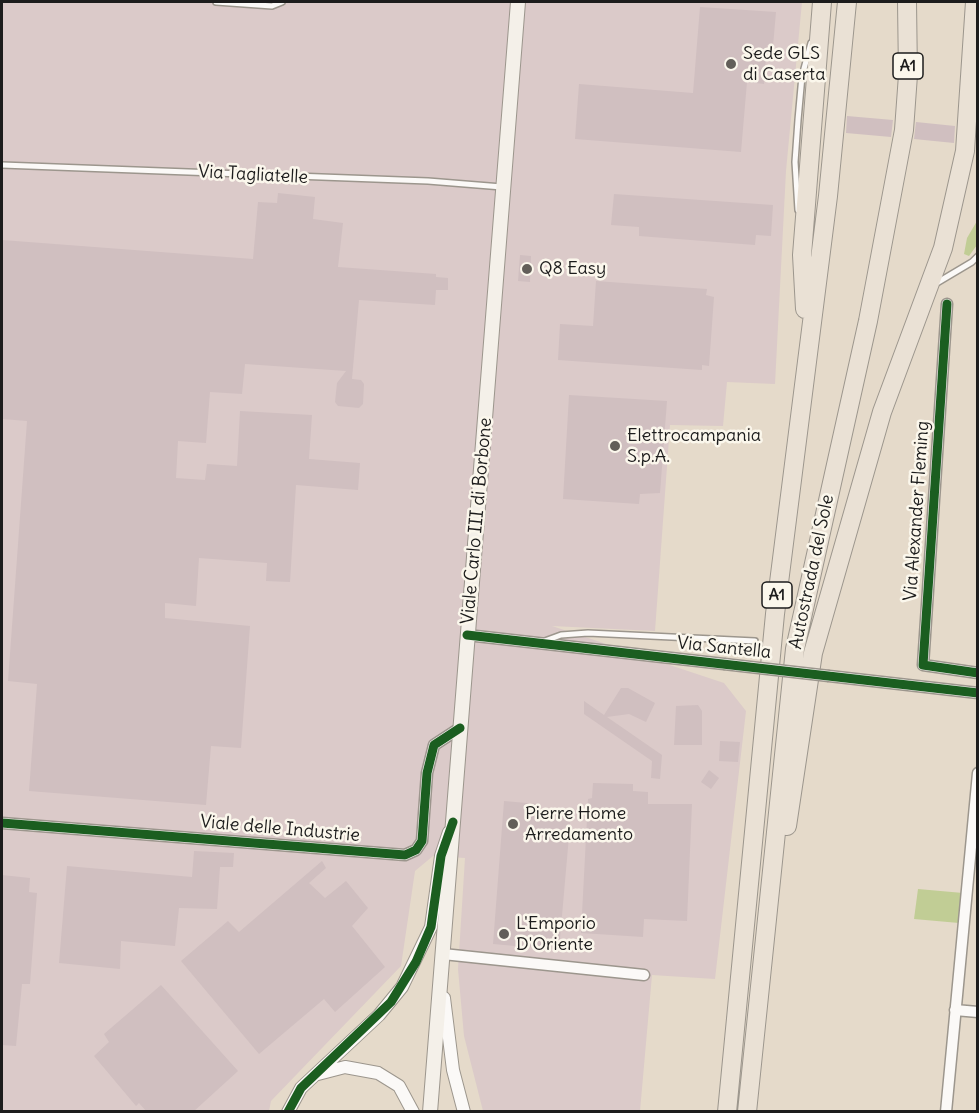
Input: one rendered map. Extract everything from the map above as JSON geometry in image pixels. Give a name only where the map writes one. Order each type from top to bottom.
[{"type":"highway","name":"Autostrada del Sole","points":[[727,1112],[775,614],[828,196],[847,2]]},
{"type":"highway","name":"Autostrada del Sole","points":[[747,1112],[795,649],[868,321],[904,130],[908,75],[907,2]]},
{"type":"highway","points":[[770,895],[792,802],[813,653],[882,412],[944,248],[965,151],[975,2]]},
{"type":"highway","points":[[807,350],[802,255],[822,4]]},
{"type":"main road","name":"Viale Carlo III di Borbone","points":[[430,1112],[518,2]]},
{"type":"street","name":"Via Alexander Fleming","points":[[947,304],[923,665],[978,673]]},
{"type":"street","name":"Via Santella","points":[[467,634],[978,693]]},
{"type":"street","name":"Viale delle Industrie","points":[[2,823],[405,855],[416,850],[422,841],[427,773],[434,745],[460,728]]},
{"type":"street","points":[[946,1112],[975,824],[978,773]]},
{"type":"street","points":[[288,1112],[293,1099],[312,1077],[391,1002],[416,962],[431,927],[441,856],[453,822]]},
{"type":"street","points":[[464,1112],[453,1070],[446,1024],[442,958],[644,975]]},
{"type":"street","points":[[955,1010],[978,1012]]},
{"type":"street","points":[[312,1077],[338,1068],[368,1069],[399,1086],[413,1112]]},
{"type":"lane","points":[[216,2],[272,6],[282,2]]},
{"type":"lane","name":"Via Tagliatelle","points":[[2,165],[428,181],[503,188]]},
{"type":"lane","points":[[929,288],[978,256]]},
{"type":"lane","points":[[542,643],[561,635],[588,633],[755,641]]},
{"type":"shaded area","points":[[2,2],[802,2],[786,171],[775,384],[727,382],[723,426],[670,425],[655,631],[552,626],[724,683],[746,711],[715,979],[652,975],[640,1111],[483,1111],[464,1036],[458,969],[465,858],[433,856],[415,871],[401,966],[271,1101],[269,1111],[2,1112]]},
{"type":"green space","points":[[977,221],[977,245],[969,256],[964,254],[967,238]]},
{"type":"green space","points":[[918,889],[963,893],[959,923],[914,919]]},
{"type":"building","name":"Sede GLS di Caserta","points":[[700,7],[776,12],[773,46],[767,45],[764,84],[747,82],[741,152],[575,139],[579,84],[693,93]]},
{"type":"building","points":[[847,116],[893,120],[891,137],[846,133]]},
{"type":"building","points":[[916,122],[955,126],[954,143],[914,139]]},
{"type":"building","points":[[278,193],[315,197],[313,219],[343,223],[338,267],[436,274],[436,277],[448,278],[448,290],[436,290],[435,305],[359,300],[352,379],[361,380],[364,384],[363,404],[359,408],[338,406],[335,402],[337,383],[346,371],[245,364],[242,394],[210,392],[206,443],[178,441],[176,478],[205,480],[207,464],[237,466],[240,411],[312,415],[309,459],[360,463],[358,490],[296,485],[290,582],[266,581],[267,563],[199,558],[196,606],[165,603],[165,618],[250,626],[241,748],[211,746],[206,805],[29,791],[37,684],[8,681],[27,421],[2,419],[2,240],[253,259],[258,202],[277,203]]},
{"type":"building","points":[[614,194],[773,205],[771,236],[756,235],[755,245],[639,236],[639,227],[611,225]]},
{"type":"building","name":"Q8 Easy","points":[[520,255],[531,256],[530,282],[518,281]]},
{"type":"building","points":[[596,281],[707,289],[706,295],[714,297],[709,366],[702,365],[702,370],[558,360],[560,324],[593,326]]},
{"type":"building","name":"Elettrocampania S.p.A.","points":[[569,395],[667,401],[660,493],[640,494],[639,504],[563,499]]},
{"type":"building","points":[[621,688],[628,688],[655,703],[646,722],[629,714],[607,717],[662,755],[660,779],[651,778],[652,761],[584,714],[584,701],[604,715]]},
{"type":"building","points":[[698,705],[702,711],[702,745],[674,745],[676,706]]},
{"type":"building","points":[[720,741],[740,742],[738,762],[719,761]]},
{"type":"building","points":[[709,770],[719,778],[711,789],[701,782]]},
{"type":"building","points":[[593,783],[633,784],[633,791],[648,792],[648,804],[692,804],[687,921],[644,919],[643,937],[581,933],[588,799],[592,798]]},
{"type":"building","points":[[504,801],[538,804],[539,811],[571,813],[559,950],[493,944]]},
{"type":"building","points":[[194,851],[234,853],[233,867],[220,867],[217,909],[179,908],[175,946],[121,941],[120,969],[59,963],[67,866],[192,877]]},
{"type":"building","points":[[322,861],[326,868],[309,883],[325,898],[346,881],[368,908],[352,926],[385,967],[335,1012],[324,999],[259,1054],[181,961],[228,921],[239,932]]},
{"type":"building","points":[[2,875],[30,878],[29,892],[37,893],[30,984],[22,984],[16,1046],[2,1045]]},
{"type":"building","points":[[161,985],[238,1071],[193,1112],[147,1112],[139,1103],[136,1106],[94,1056],[109,1042],[104,1034]]},
{"type":"cycle path","points":[[947,304],[923,665],[978,673]]},
{"type":"cycle path","points":[[467,635],[978,693]]},
{"type":"cycle path","points":[[2,823],[405,855],[416,850],[422,841],[427,773],[434,745],[460,728]]},
{"type":"cycle path","points":[[288,1112],[301,1088],[391,1002],[416,962],[431,927],[441,856],[453,822]]},
{"type":"place","name":"Sede GLS di Caserta","points":[[731,64]]},
{"type":"place","name":"Q8 Easy","points":[[527,269]]},
{"type":"place","name":"Elettrocampania S.p.A.","points":[[615,446]]},
{"type":"place","name":"Pierre Home Arredamento","points":[[513,824]]},
{"type":"place","name":"L'Emporio D'Oriente","points":[[504,934]]}]
